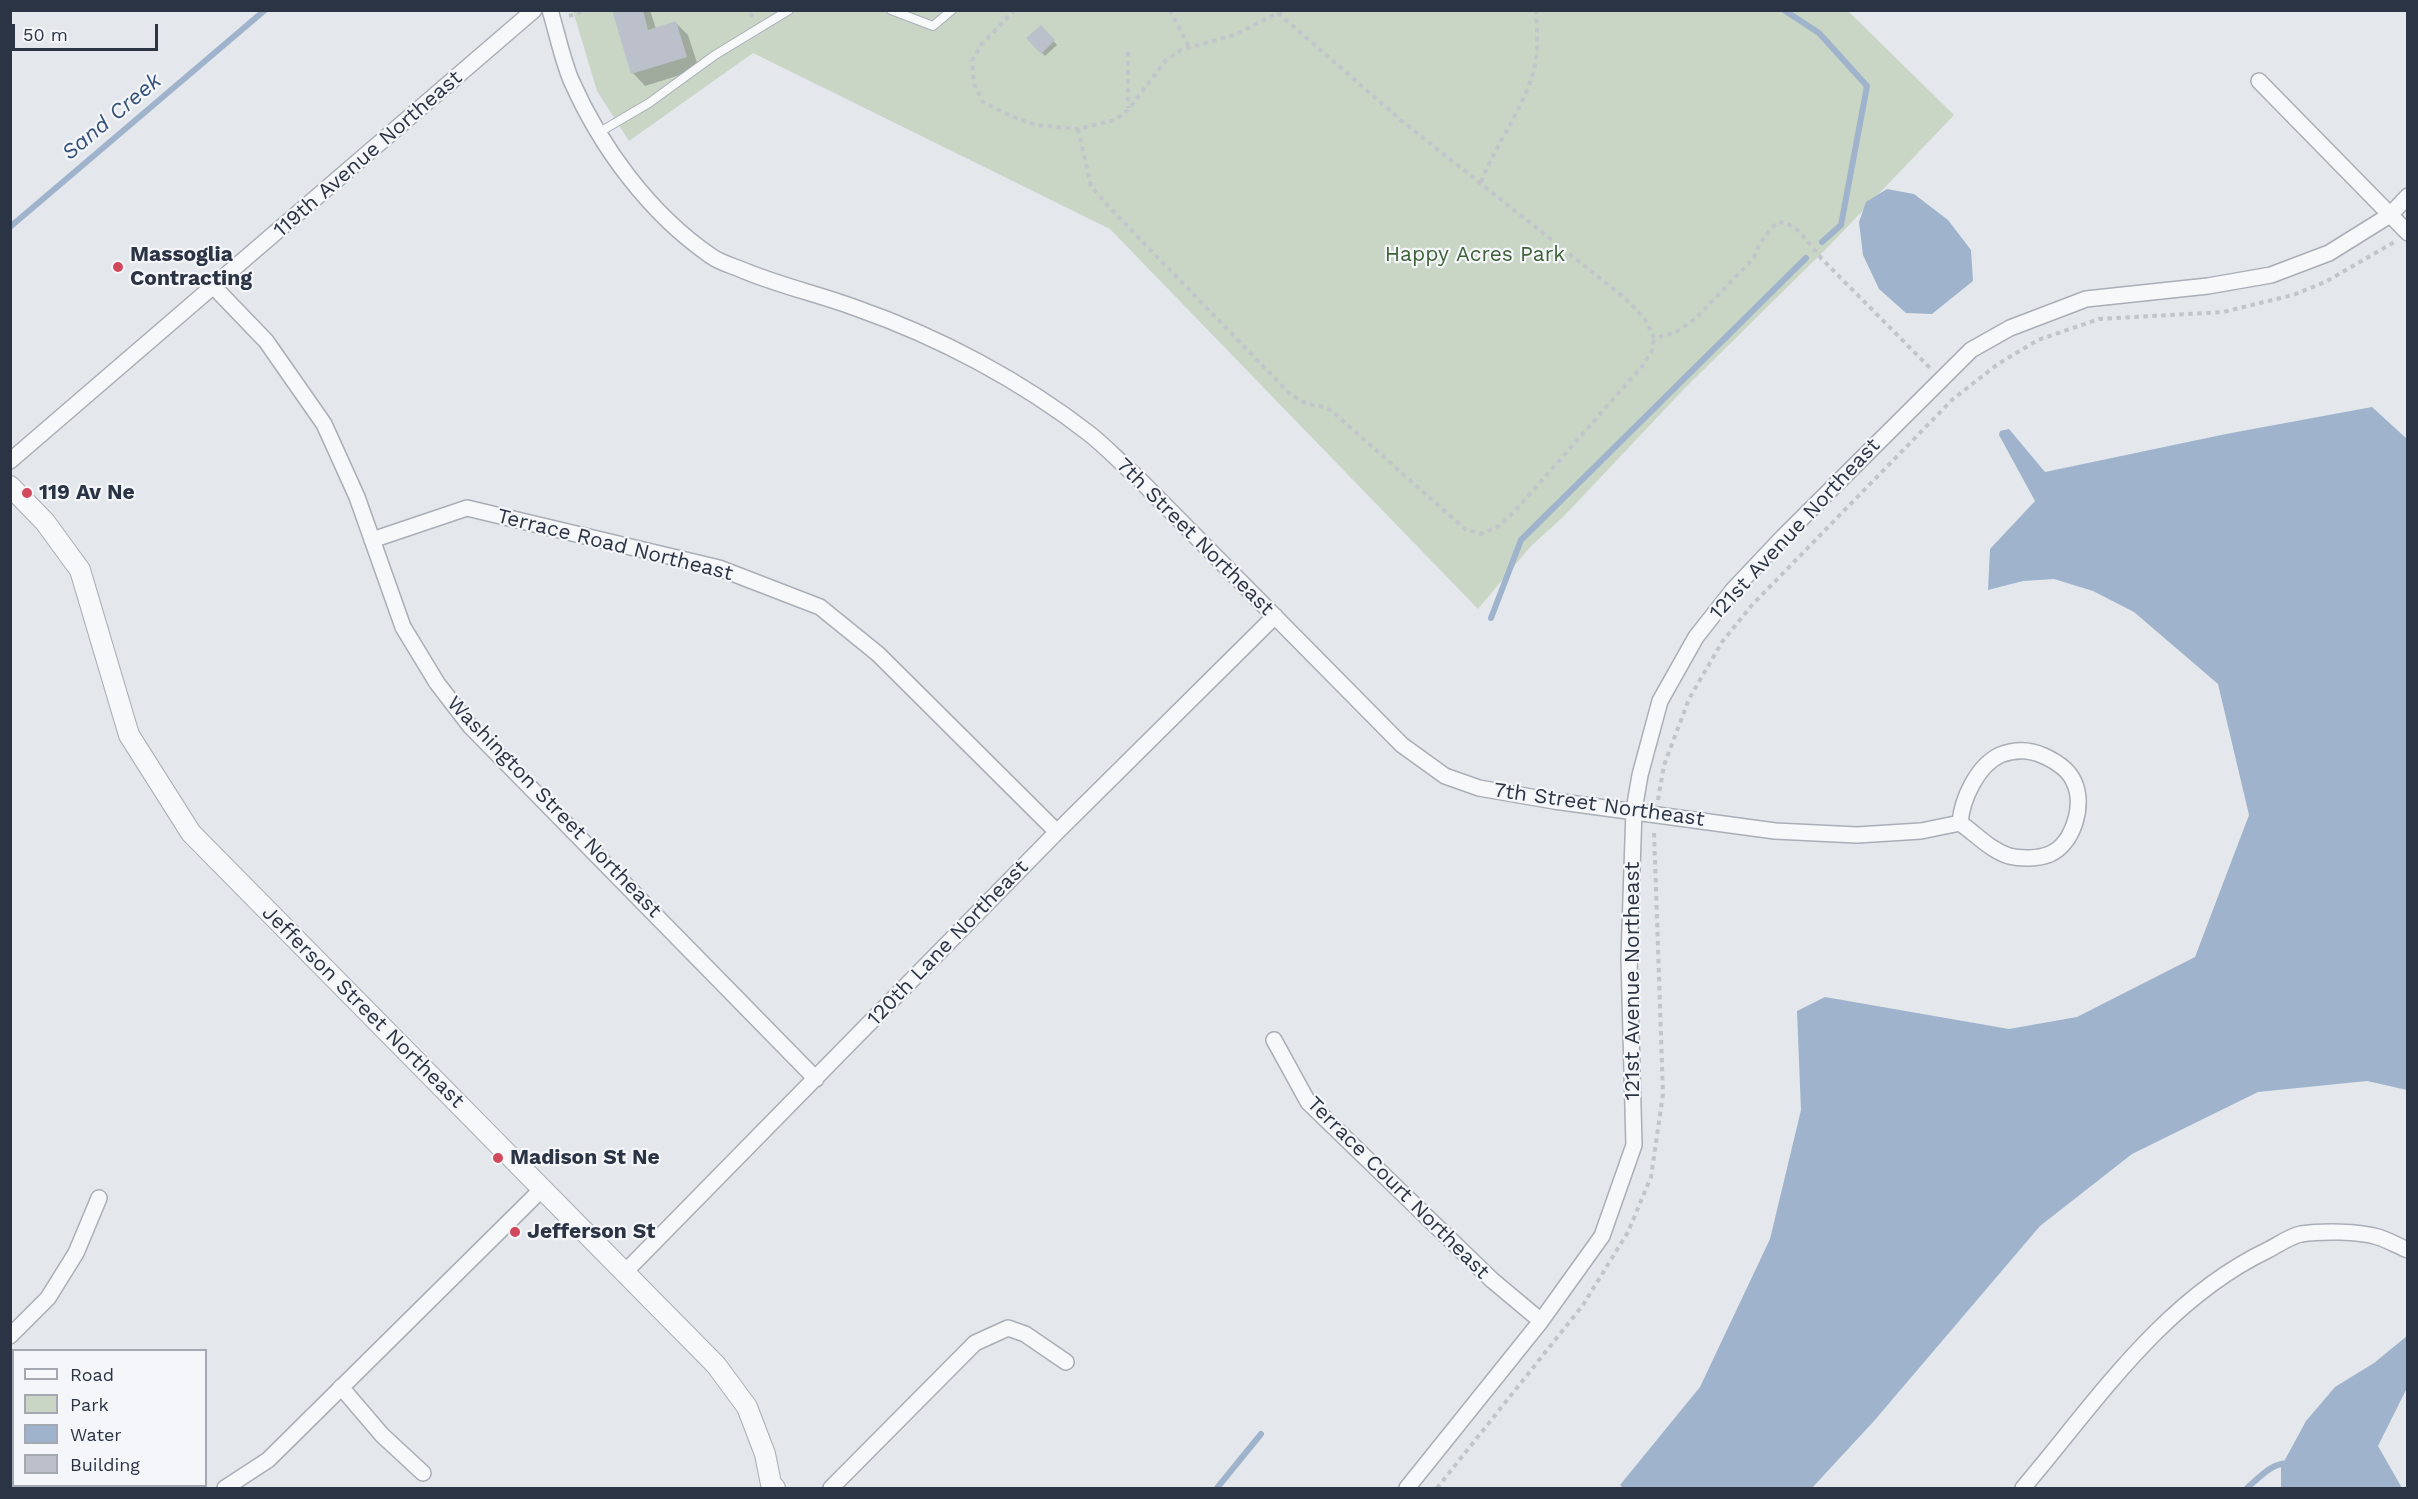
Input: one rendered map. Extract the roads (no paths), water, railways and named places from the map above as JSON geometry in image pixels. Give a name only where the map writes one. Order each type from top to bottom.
[{"type":"street","name":"119th Avenue Northeast","points":[[10,461],[214,288],[534,10]]},
{"type":"street","name":"7th Street Northeast","points":[[550,10],[571,78],[598,133],[633,181],[673,226],[713,258],[753,275],[856,308],[927,337],[1001,375],[1055,409],[1092,436],[1138,478],[1402,745],[1445,776],[1479,788],[1554,801],[1634,810],[1775,831],[1857,835],[1921,831],[1960,823]]},
{"type":"street","points":[[2259,81],[2390,215],[2403,237]]},
{"type":"street","name":"121st Avenue Northeast","points":[[1407,1488],[1541,1321],[1602,1236],[1634,1145],[1629,958],[1634,810],[1640,775],[1660,702],[1696,637],[1748,574],[1971,350],[2010,328],[2086,299],[2208,286],[2271,275],[2330,253],[2390,215],[2408,196]]},
{"type":"street","name":"Washington Street Northeast","points":[[214,288],[266,341],[324,424],[357,497],[403,627],[437,683],[470,726],[816,1079]]},
{"type":"street","name":"Jefferson Street Northeast","points":[[10,486],[45,522],[80,570],[129,735],[191,833],[716,1365],[747,1407],[765,1454],[771,1484],[775,1488]]},
{"type":"street","name":"Terrace Road Northeast","points":[[372,540],[467,508],[719,568],[820,607],[878,654],[1057,832]]},
{"type":"street","name":"120th Lane Northeast","points":[[625,1272],[1057,832],[1275,616]]},
{"type":"street","points":[[2017,749],[2038,753],[2058,762],[2074,782],[2079,807],[2072,828],[2064,842],[2051,854],[2034,858],[2010,856],[1992,848],[1960,823],[1961,808],[1983,769],[1997,757],[2017,749]]},
{"type":"street","name":"Terrace Court Northeast","points":[[1274,1040],[1308,1102],[1492,1280],[1541,1321]]},
{"type":"street","points":[[225,1488],[268,1460],[543,1188]]},
{"type":"street","points":[[10,1336],[48,1298],[76,1253],[99,1198]]},
{"type":"street","points":[[2022,1488],[2156,1331],[2203,1290],[2254,1256],[2300,1234],[2339,1233],[2376,1236],[2408,1250]]},
{"type":"street","points":[[831,1488],[975,1343],[1008,1328],[1032,1338],[1066,1362]]},
{"type":"street","points":[[341,1387],[382,1435],[423,1473]]},
{"type":"lane","points":[[598,133],[650,103],[715,55],[789,10]]},
{"type":"lane","points":[[891,10],[933,26],[952,10]]},
{"type":"water","points":[[1887,189],[1914,194],[1948,220],[1971,250],[1973,281],[1932,314],[1906,313],[1879,289],[1863,255],[1859,222],[1866,202]]},
{"type":"water","points":[[2372,407],[2407,439],[2407,1090],[2367,1081],[2258,1092],[2132,1154],[2040,1226],[1874,1421],[1812,1488],[1623,1488],[1620,1485],[1700,1387],[1770,1239],[1801,1110],[1797,1011],[1825,997],[2009,1029],[2077,1017],[2195,957],[2249,815],[2218,684],[2134,612],[2093,591],[2054,579],[2023,581],[1988,590],[1990,549],[2035,501],[1999,435],[2000,431],[2009,429],[2045,472],[2226,434]]},
{"type":"water","points":[[2407,1336],[2407,1388],[2378,1446],[2402,1488],[2281,1488],[2281,1467],[2306,1421],[2335,1387],[2374,1363]]},
{"type":"waterway","name":"Sand Creek","points":[[10,227],[265,10]]},
{"type":"waterway","points":[[1784,10],[1819,33],[1867,86],[1841,225],[1822,242]]},
{"type":"waterway","points":[[1491,618],[1521,540],[1806,258]]},
{"type":"waterway","points":[[1217,1488],[1261,1434]]},
{"type":"waterway","points":[[2247,1488],[2273,1467],[2285,1463],[2291,1464]]},
{"type":"place","name":"Massoglia Contracting","points":[[118,267]]},
{"type":"place","name":"119 Av Ne","points":[[27,493]]},
{"type":"place","name":"Madison St Ne","points":[[498,1158]]},
{"type":"place","name":"Jefferson St","points":[[515,1232]]},
{"type":"park label","name":"Happy Acres Park","points":[[1475,255]]}]
